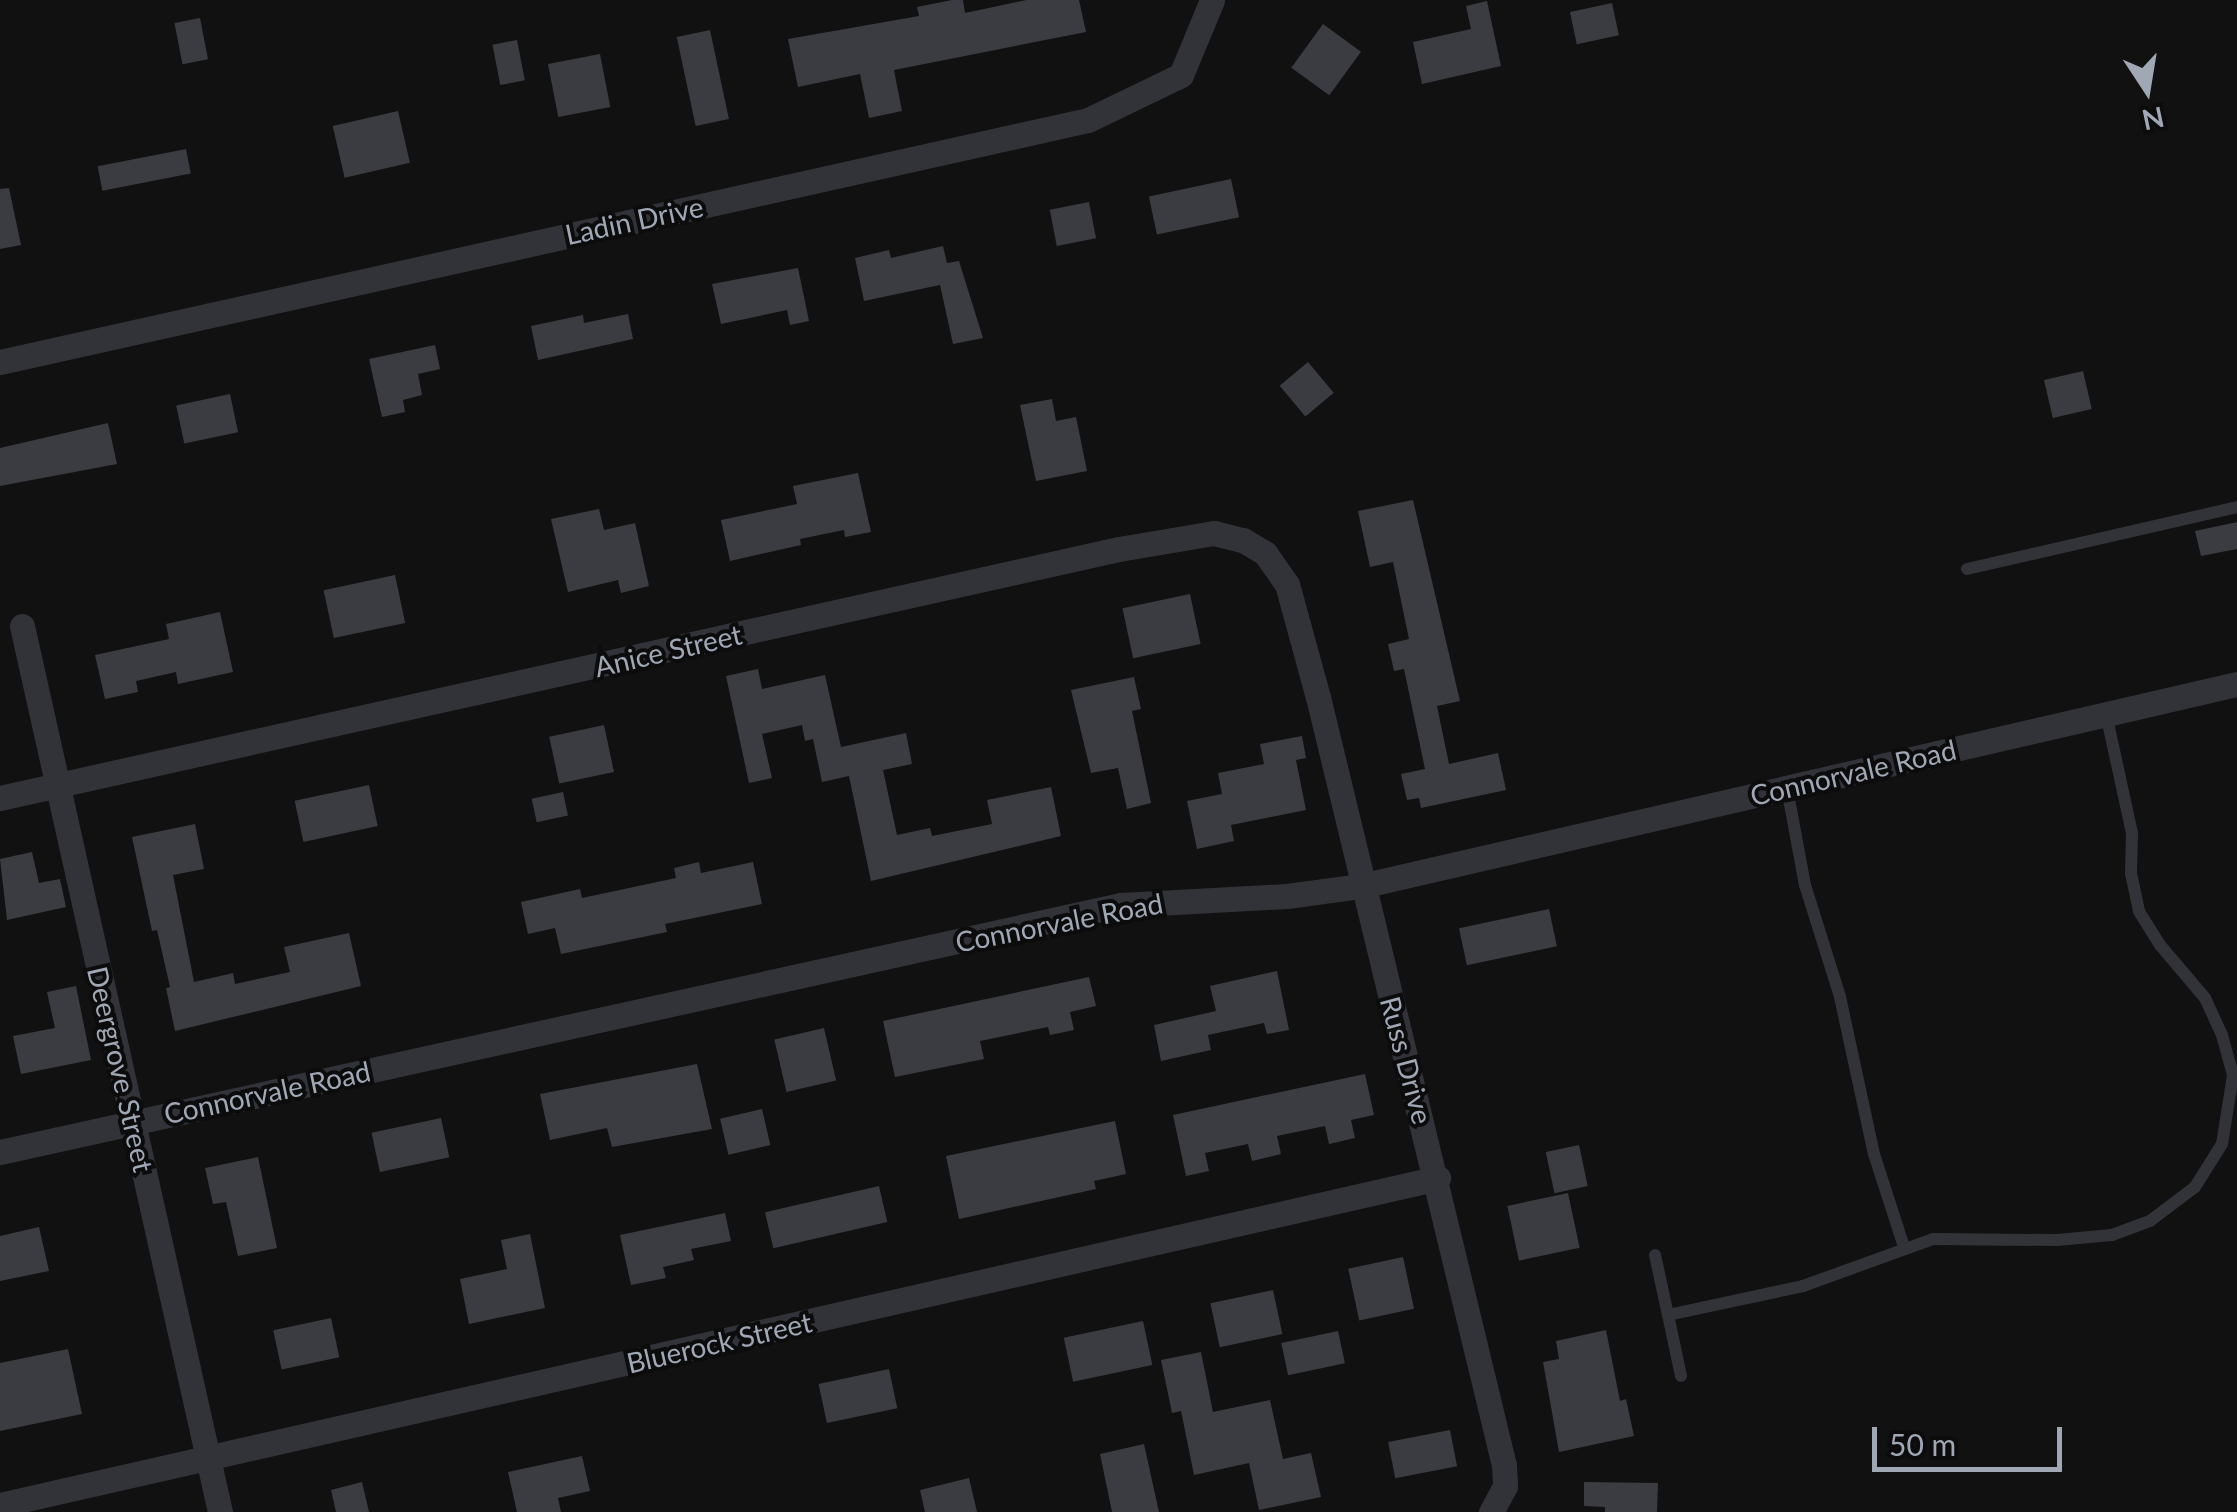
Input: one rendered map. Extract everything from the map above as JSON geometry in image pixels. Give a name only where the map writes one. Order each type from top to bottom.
[{"type":"street","name":"Ladin Drive","points":[[0,362],[1088,120],[1181,74],[1212,0]]},
{"type":"street","name":"Anice Street","points":[[0,798],[981,577],[1214,534],[1244,540],[1265,553],[1287,584],[1295,614]]},
{"type":"street","name":"Russ Drive","points":[[1295,614],[1438,1178],[1504,1465],[1504,1486],[1494,1510]]},
{"type":"street","name":"Deergrove Street","points":[[22,626],[220,1512]]},
{"type":"street","name":"Connorvale Road","points":[[0,1152],[1120,906],[1288,896],[1361,886],[2237,684]]},
{"type":"street","name":"Bluerock Street","points":[[0,1505],[1438,1178]]},
{"type":"lane","points":[[1967,569],[2237,507]]},
{"type":"lane","points":[[1668,1315],[1803,1286],[1933,1239],[2057,1240],[2112,1235],[2150,1220],[2194,1187],[2222,1144],[2233,1075],[2205,998],[2160,944],[2139,911],[2131,874],[2132,833],[2106,714]]},
{"type":"lane","points":[[1787,788],[1805,885],[1840,997],[1874,1154],[1904,1248]]},
{"type":"lane","points":[[1656,1254],[1681,1376]]},
{"type":"building","points":[[963,0],[965,13],[1026,0],[1079,0],[1086,32],[894,70],[902,111],[869,118],[860,74],[798,87],[788,39],[919,16],[917,7]]},
{"type":"building","points":[[1487,1],[1501,66],[1422,84],[1413,42],[1471,29],[1466,6]]},
{"type":"building","points":[[1612,3],[1619,35],[1577,44],[1570,12]]},
{"type":"building","points":[[200,18],[208,59],[182,64],[174,23]]},
{"type":"building","points":[[1323,24],[1361,52],[1329,95],[1291,68]]},
{"type":"building","points":[[710,30],[729,119],[696,126],[677,37]]},
{"type":"building","points":[[517,40],[525,80],[500,85],[492,45]]},
{"type":"building","points":[[600,54],[610,107],[558,117],[548,64]]},
{"type":"building","points":[[398,111],[410,163],[345,178],[333,126]]},
{"type":"building","points":[[186,149],[191,174],[102,191],[98,166]]},
{"type":"building","points":[[1231,179],[1239,217],[1157,235],[1149,196]]},
{"type":"building","points":[[9,188],[21,245],[0,249],[0,189]]},
{"type":"building","points":[[1089,202],[1096,238],[1057,246],[1050,210]]},
{"type":"building","points":[[943,246],[947,263],[959,261],[983,338],[953,344],[940,285],[864,301],[855,258],[889,250],[891,258]]},
{"type":"building","points":[[798,268],[809,321],[790,325],[787,310],[721,324],[712,284]]},
{"type":"building","points":[[628,314],[633,339],[538,360],[531,326],[583,315],[584,323]]},
{"type":"building","points":[[435,345],[440,369],[418,374],[422,395],[403,400],[405,412],[382,417],[369,359]]},
{"type":"building","points":[[1308,362],[1334,393],[1305,416],[1280,386]]},
{"type":"building","points":[[2083,371],[2092,409],[2053,418],[2044,380]]},
{"type":"building","points":[[230,394],[238,432],[184,444],[176,405]]},
{"type":"building","points":[[1052,399],[1056,421],[1076,417],[1087,471],[1036,481],[1020,405]]},
{"type":"building","points":[[108,423],[117,464],[0,486],[0,448]]},
{"type":"building","points":[[858,473],[871,532],[845,537],[844,530],[800,539],[801,545],[730,561],[721,520],[797,504],[793,486]]},
{"type":"building","points":[[1413,500],[1460,701],[1437,706],[1449,764],[1498,753],[1506,790],[1421,808],[1419,798],[1407,800],[1401,774],[1425,769],[1404,669],[1394,671],[1388,644],[1409,639],[1393,562],[1370,567],[1358,511]]},
{"type":"building","points":[[599,509],[604,530],[635,523],[649,586],[621,593],[618,580],[568,592],[551,519]]},
{"type":"building","points":[[2237,522],[2237,549],[2201,556],[2195,531]]},
{"type":"building","points":[[395,575],[405,623],[334,638],[324,590]]},
{"type":"building","points":[[1190,594],[1201,644],[1133,658],[1123,608]]},
{"type":"building","points":[[220,612],[233,672],[178,684],[176,672],[136,681],[138,692],[105,699],[95,655],[169,639],[166,624]]},
{"type":"building","points":[[758,669],[762,689],[825,675],[841,747],[906,733],[912,764],[883,770],[897,835],[930,828],[932,836],[992,824],[987,800],[1051,787],[1061,836],[871,881],[849,776],[822,782],[813,739],[805,741],[802,725],[762,734],[772,778],[749,783],[726,676]]},
{"type":"building","points":[[1134,677],[1141,709],[1132,711],[1151,803],[1127,809],[1118,768],[1091,773],[1071,690]]},
{"type":"building","points":[[604,725],[614,772],[559,784],[549,737]]},
{"type":"building","points":[[1302,736],[1306,758],[1296,760],[1306,810],[1231,825],[1234,841],[1197,849],[1187,801],[1222,794],[1218,773],[1264,764],[1260,744]]},
{"type":"building","points":[[369,785],[378,826],[303,842],[295,801]]},
{"type":"building","points":[[563,792],[568,815],[537,822],[532,799]]},
{"type":"building","points":[[195,824],[204,869],[173,875],[194,982],[233,973],[235,984],[290,972],[284,947],[349,933],[361,986],[175,1031],[166,988],[170,987],[157,930],[152,931],[132,837]]},
{"type":"building","points":[[32,852],[39,883],[60,879],[66,907],[7,920],[0,859]]},
{"type":"building","points":[[699,862],[701,873],[753,862],[762,904],[665,924],[667,932],[561,954],[555,928],[528,934],[521,902],[580,889],[582,898],[676,878],[674,868]]},
{"type":"building","points":[[1549,909],[1557,946],[1467,965],[1459,928]]},
{"type":"building","points":[[1277,971],[1289,1030],[1267,1034],[1264,1023],[1208,1035],[1211,1050],[1161,1061],[1154,1025],[1216,1011],[1210,986]]},
{"type":"building","points":[[1089,977],[1096,1006],[1070,1012],[1074,1030],[1050,1035],[1048,1027],[980,1041],[984,1059],[895,1077],[883,1021]]},
{"type":"building","points":[[76,986],[91,1060],[21,1074],[13,1036],[55,1028],[47,992]]},
{"type":"building","points":[[824,1028],[836,1081],[786,1092],[774,1039]]},
{"type":"building","points":[[697,1064],[712,1129],[612,1147],[607,1128],[550,1140],[540,1094]]},
{"type":"building","points":[[1365,1074],[1374,1115],[1351,1120],[1355,1138],[1329,1144],[1325,1126],[1277,1136],[1281,1154],[1252,1161],[1248,1144],[1205,1153],[1209,1171],[1186,1176],[1173,1115]]},
{"type":"building","points":[[762,1109],[770,1145],[728,1155],[720,1119]]},
{"type":"building","points":[[441,1118],[449,1157],[380,1172],[372,1133]]},
{"type":"building","points":[[1115,1121],[1126,1174],[1094,1181],[1096,1189],[959,1219],[946,1156]]},
{"type":"building","points":[[1579,1145],[1588,1186],[1554,1193],[1546,1152]]},
{"type":"building","points":[[258,1157],[277,1248],[238,1256],[226,1202],[213,1204],[205,1168]]},
{"type":"building","points":[[879,1186],[887,1222],[773,1248],[765,1212]]},
{"type":"building","points":[[1568,1193],[1580,1248],[1519,1261],[1507,1206]]},
{"type":"building","points":[[725,1213],[731,1241],[691,1249],[694,1260],[663,1267],[666,1278],[631,1285],[620,1235]]},
{"type":"building","points":[[39,1227],[49,1271],[0,1281],[0,1236]]},
{"type":"building","points":[[530,1234],[545,1308],[469,1324],[460,1279],[507,1269],[501,1240]]},
{"type":"building","points":[[1403,1257],[1414,1309],[1359,1320],[1348,1269]]},
{"type":"building","points":[[1273,1290],[1282,1334],[1220,1347],[1210,1303]]},
{"type":"building","points":[[331,1318],[339,1357],[282,1369],[273,1330]]},
{"type":"building","points":[[1143,1321],[1152,1365],[1073,1382],[1064,1338]]},
{"type":"building","points":[[1606,1330],[1620,1401],[1626,1399],[1634,1436],[1559,1452],[1543,1362],[1559,1359],[1556,1341]]},
{"type":"building","points":[[1338,1331],[1345,1363],[1288,1375],[1281,1343]]},
{"type":"building","points":[[68,1349],[82,1414],[0,1431],[0,1363]]},
{"type":"building","points":[[1201,1352],[1213,1412],[1270,1400],[1283,1459],[1311,1453],[1321,1497],[1259,1510],[1249,1463],[1194,1475],[1181,1411],[1172,1413],[1161,1360]]},
{"type":"building","points":[[889,1369],[897,1408],[827,1423],[819,1384]]},
{"type":"building","points":[[1450,1430],[1457,1466],[1395,1478],[1388,1442]]},
{"type":"building","points":[[1144,1444],[1159,1512],[1112,1512],[1100,1454]]},
{"type":"building","points":[[582,1456],[590,1491],[558,1498],[561,1512],[517,1512],[508,1472]]},
{"type":"building","points":[[969,1478],[977,1512],[925,1512],[920,1490]]},
{"type":"building","points":[[362,1482],[369,1512],[336,1512],[331,1490]]},
{"type":"building","points":[[1584,1482],[1658,1483],[1657,1512],[1605,1512],[1605,1507],[1584,1506]]}]
